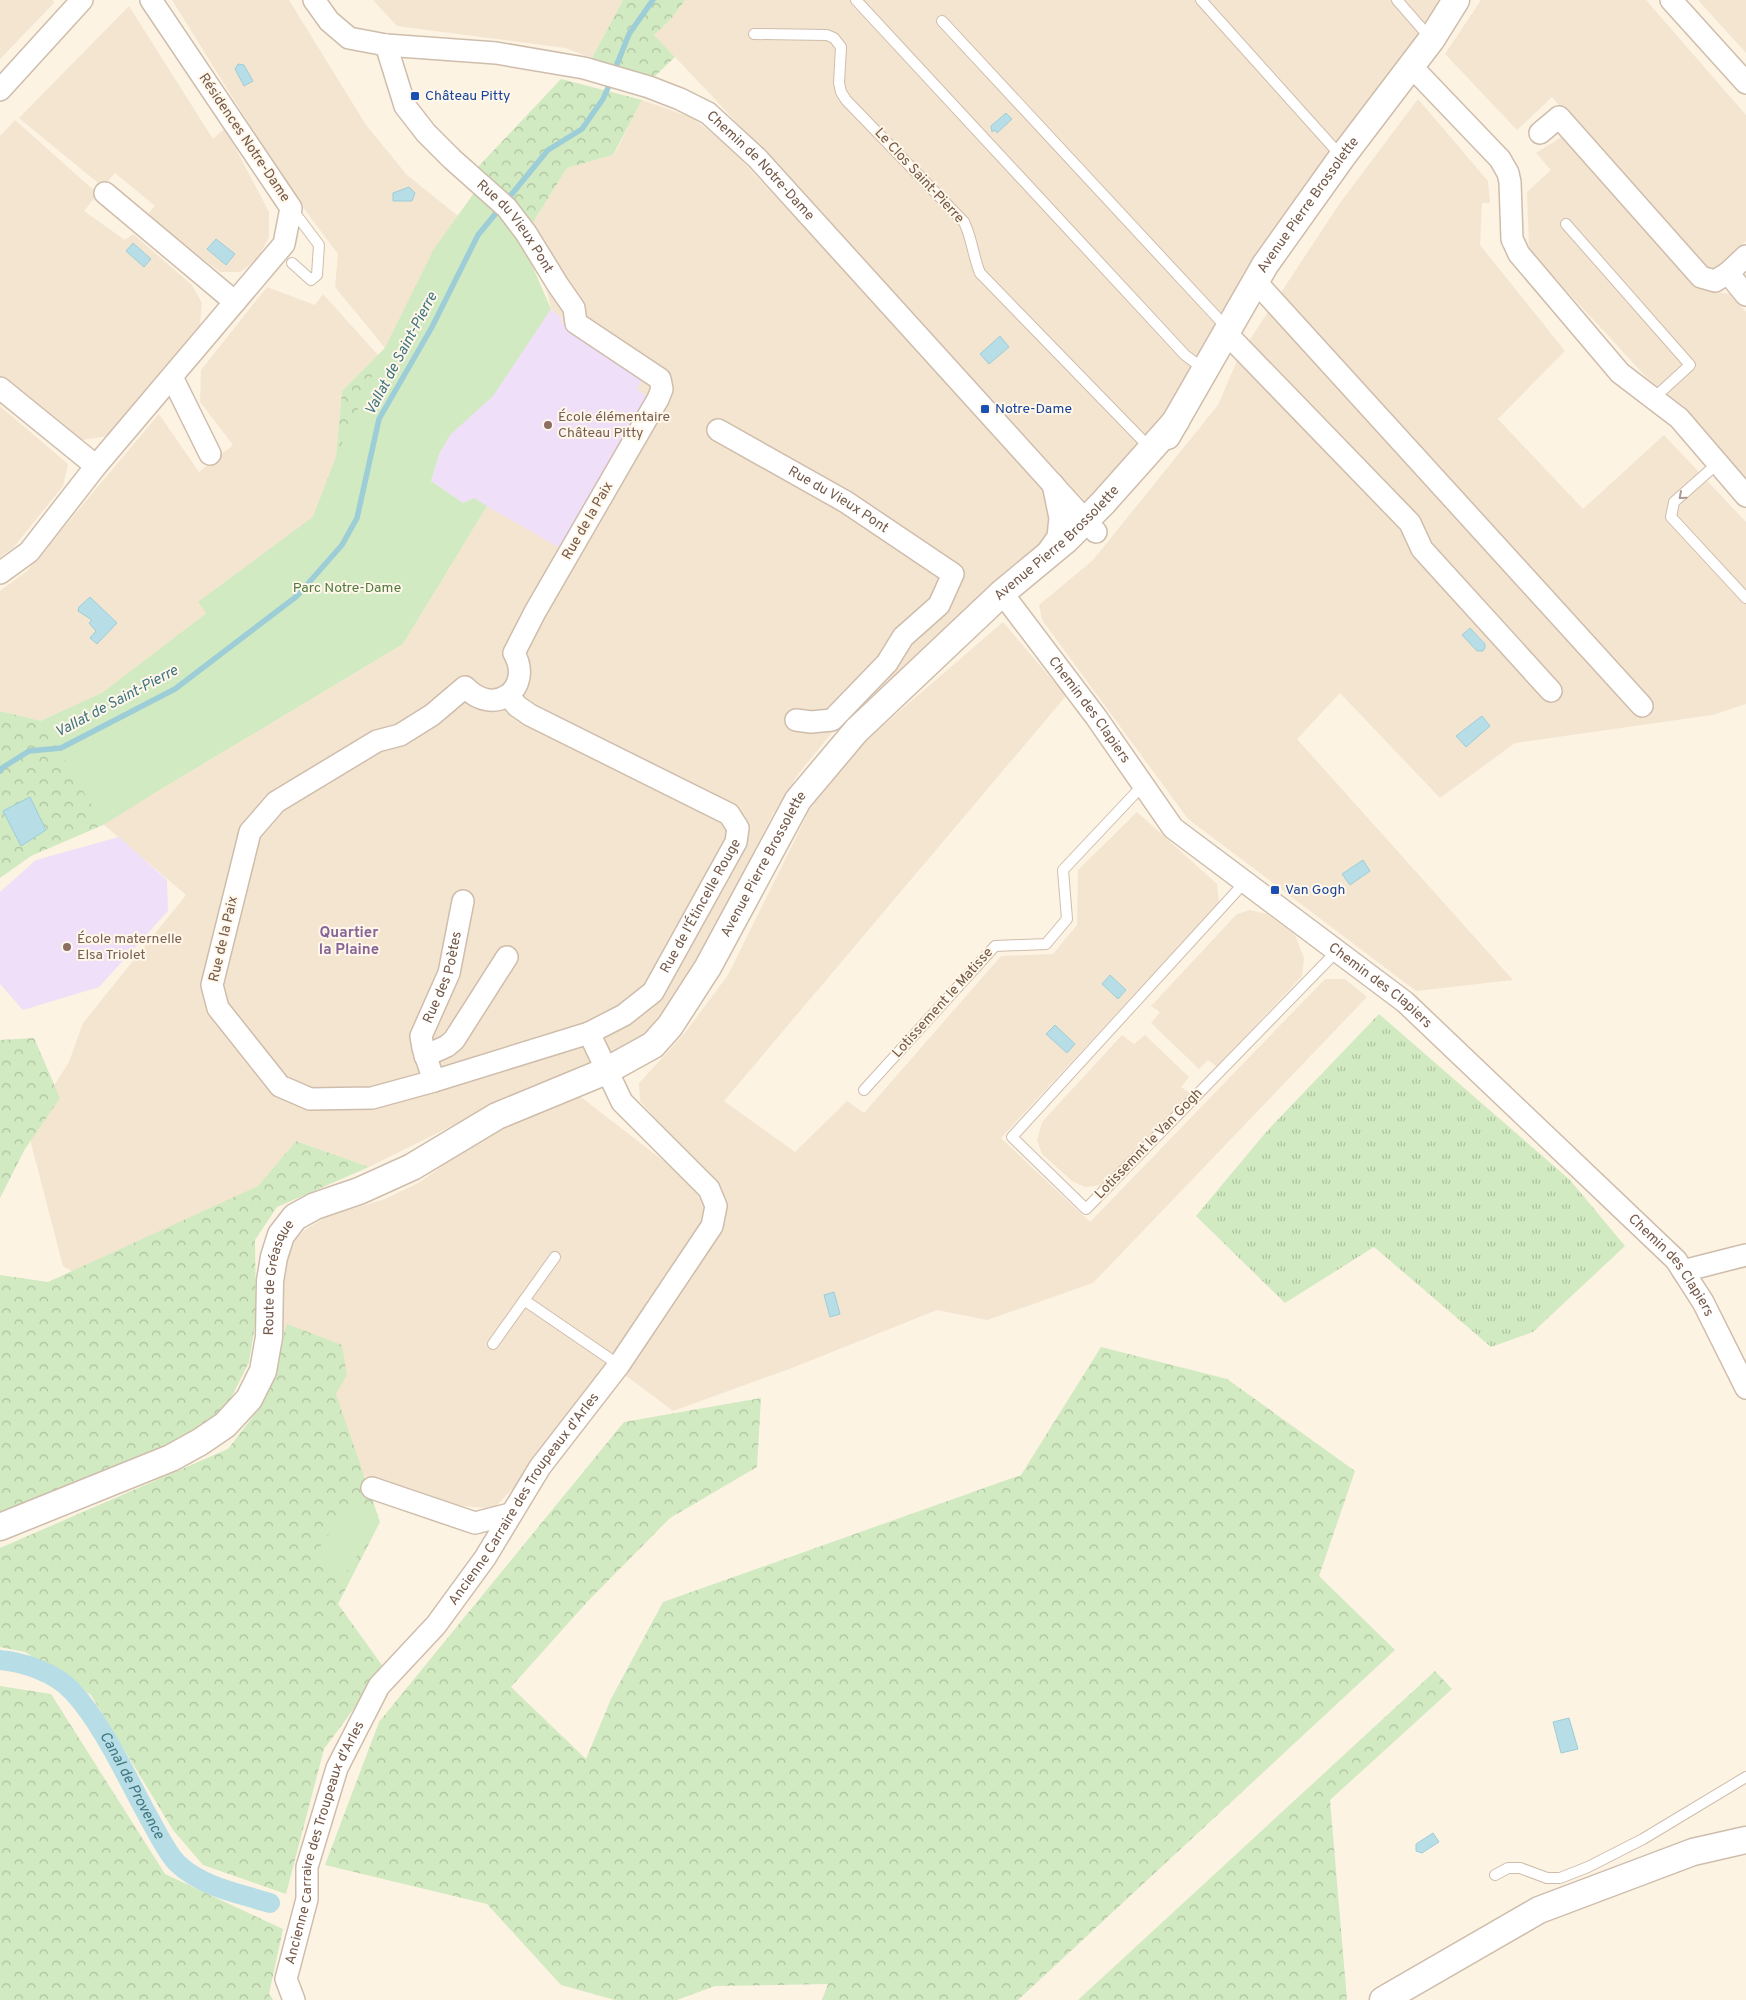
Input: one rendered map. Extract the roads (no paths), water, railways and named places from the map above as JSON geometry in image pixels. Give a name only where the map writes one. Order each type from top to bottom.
[{"type":"street","name":"Résidences Notre-Dame","points":[[0,573],[29,552],[96,466],[284,244],[291,208],[151,0]]},
{"type":"street","name":"Chemin de Notre-Dame","points":[[314,0],[329,21],[349,38],[386,45],[496,53],[584,68],[680,98],[708,113],[757,158],[1091,526]]},
{"type":"street","name":"Avenue Pierre Brossolette","points":[[606,1071],[653,1045],[670,1026],[708,968],[798,800],[856,731],[932,660],[1006,599],[1041,561],[1066,540],[1115,513],[1176,421],[1228,333],[1265,265],[1342,156],[1431,40],[1456,0]]},
{"type":"street","points":[[1671,0],[1746,83]]},
{"type":"street","points":[[0,90],[75,3]]},
{"type":"street","name":"Rue du Vieux Pont","points":[[386,45],[405,106],[426,133],[503,205],[526,233],[574,308],[576,322],[660,379],[662,389]]},
{"type":"street","points":[[1411,66],[1500,159],[1508,173],[1512,188],[1512,239],[1518,254],[1620,373],[1682,422],[1746,496]]},
{"type":"street","points":[[1540,133],[1559,117],[1700,277],[1714,281],[1728,273],[1746,256]]},
{"type":"street","points":[[105,193],[235,302]]},
{"type":"street","points":[[1728,273],[1746,295]]},
{"type":"street","points":[[1256,282],[1642,706]]},
{"type":"street","points":[[1228,333],[1410,523],[1422,549],[1551,691]]},
{"type":"street","points":[[172,377],[210,454]]},
{"type":"street","points":[[0,388],[96,466]]},
{"type":"street","name":"Rue de la Paix","points":[[589,1033],[434,1081],[372,1098],[310,1099],[280,1086],[218,1008],[212,986],[250,832],[276,802],[377,741],[400,735],[432,715],[465,687],[480,699],[499,700],[515,688],[519,680],[520,670],[514,653],[534,612],[658,399],[662,389]]},
{"type":"street","name":"Rue du Vieux Pont","points":[[718,430],[846,502],[953,574],[939,605],[903,637],[887,663],[832,720],[811,722],[796,720]]},
{"type":"street","points":[[1041,561],[1058,536],[1060,518],[1053,483]]},
{"type":"street","name":"Avenue Pierre Brossolette","points":[[1006,599],[1051,575],[1091,526]]},
{"type":"street","name":"Chemin des Clapiers","points":[[1006,599],[1096,717],[1173,828],[1405,1002],[1676,1260],[1703,1302],[1746,1388]]},
{"type":"street","name":"Rue de l'Étincelle Rouge","points":[[508,695],[517,706],[530,715],[729,814],[738,828],[736,842],[653,992],[624,1015],[589,1033]]},
{"type":"street","name":"Rue des Poètes","points":[[434,1081],[425,1056],[422,1036],[449,972],[463,901]]},
{"type":"street","points":[[425,1056],[447,1046],[454,1040],[507,957]]},
{"type":"street","name":"Ancienne Carraire des Troupeaux d'Arles","points":[[294,2000],[286,1979],[307,1899],[307,1867],[337,1768],[379,1686],[436,1625],[485,1558],[540,1467],[619,1365],[712,1226],[716,1206],[709,1188],[622,1102],[589,1033]]},
{"type":"street","name":"Route de Gréasque","points":[[0,1527],[171,1458],[225,1425],[248,1399],[262,1371],[269,1337],[270,1281],[274,1257],[281,1235],[295,1217],[316,1206],[360,1191],[412,1167],[497,1116],[606,1071]]},
{"type":"street","points":[[1683,1271],[1746,1255]]},
{"type":"street","points":[[372,1488],[475,1523],[510,1514]]},
{"type":"street","points":[[1383,2000],[1539,1910],[1693,1852],[1746,1840]]},
{"type":"lane","points":[[856,0],[1185,355],[1206,370]]},
{"type":"lane","points":[[1201,0],[1342,156]]},
{"type":"lane","points":[[1397,0],[1431,40]]},
{"type":"lane","points":[[942,21],[1228,333]]},
{"type":"lane","name":"Le Clos Saint-Pierre","points":[[754,34],[827,35],[838,41],[841,47],[839,83],[841,92],[846,100],[964,222],[969,232],[973,257],[980,273],[1154,452]]},
{"type":"lane","points":[[291,208],[319,244],[317,275],[311,280],[292,263]]},
{"type":"lane","points":[[1566,224],[1690,364],[1653,399]]},
{"type":"lane","points":[[1718,463],[1674,502],[1671,517],[1746,598]]},
{"type":"lane","name":"Lotissement le Matisse","points":[[864,1090],[995,946],[1046,944],[1067,919],[1063,870],[1143,785]]},
{"type":"lane","name":"Lotissemnt le Van Gogh","points":[[1245,882],[1012,1137],[1086,1209],[1337,952]]},
{"type":"lane","points":[[493,1344],[555,1257]]},
{"type":"lane","points":[[524,1300],[619,1365]]},
{"type":"lane","points":[[1495,1875],[1508,1868],[1520,1868],[1547,1878],[1560,1878],[1588,1867],[1643,1838],[1746,1778]]},
{"type":"water","points":[[238,64],[244,65],[253,81],[244,86],[235,69]]},
{"type":"water","points":[[1006,113],[1012,119],[997,133],[995,130],[992,132],[991,126]]},
{"type":"water","points":[[409,187],[415,193],[412,201],[393,201],[393,193]]},
{"type":"water","points":[[216,239],[235,254],[226,265],[207,249]]},
{"type":"water","points":[[133,243],[151,259],[144,267],[126,251]]},
{"type":"water","points":[[1000,336],[1009,347],[989,364],[980,354]]},
{"type":"water","points":[[90,597],[117,623],[97,644],[90,638],[96,631],[89,623],[92,620],[78,611],[79,607]]},
{"type":"water","points":[[1470,628],[1485,644],[1483,651],[1477,651],[1462,635]]},
{"type":"water","points":[[1482,716],[1490,726],[1466,747],[1456,736]]},
{"type":"water","points":[[30,797],[46,830],[21,846],[3,811]]},
{"type":"water","points":[[1363,860],[1370,871],[1350,885],[1342,874]]},
{"type":"water","points":[[1110,975],[1126,990],[1118,999],[1102,984]]},
{"type":"water","points":[[1055,1025],[1075,1044],[1067,1053],[1046,1034]]},
{"type":"water","points":[[834,1292],[840,1314],[830,1317],[824,1295]]},
{"type":"water","points":[[1569,1718],[1578,1749],[1561,1753],[1553,1722]]},
{"type":"water","points":[[1433,1833],[1439,1842],[1422,1853],[1416,1851],[1416,1844]]},
{"type":"waterway","name":"Vallat de Saint-Pierre","points":[[614,72],[629,34],[653,0]]},
{"type":"waterway","name":"Vallat de Saint-Pierre","points":[[0,771],[29,751],[61,748],[175,689],[297,596],[342,545],[357,518],[379,419],[432,327],[478,235],[548,150],[582,129],[603,99],[611,81]]},
{"type":"waterway","name":"Canal de Provence","points":[[0,1660],[19,1663],[39,1670],[57,1679],[72,1691],[104,1735],[162,1841],[177,1863],[209,1884],[270,1903]]},
{"type":"place","name":"Château Pitty","points":[[415,96]]},
{"type":"place","name":"Notre-Dame","points":[[985,409]]},
{"type":"place","name":"École élémentaire Château Pitty","points":[[548,425]]},
{"type":"place","name":"Van Gogh","points":[[1275,890]]},
{"type":"place","name":"École maternelle Elsa Triolet","points":[[67,947]]},
{"type":"district","name":"Quartier la Plaine","points":[[349,942]]},
{"type":"park label","name":"Parc Notre-Dame","points":[[347,588]]}]
